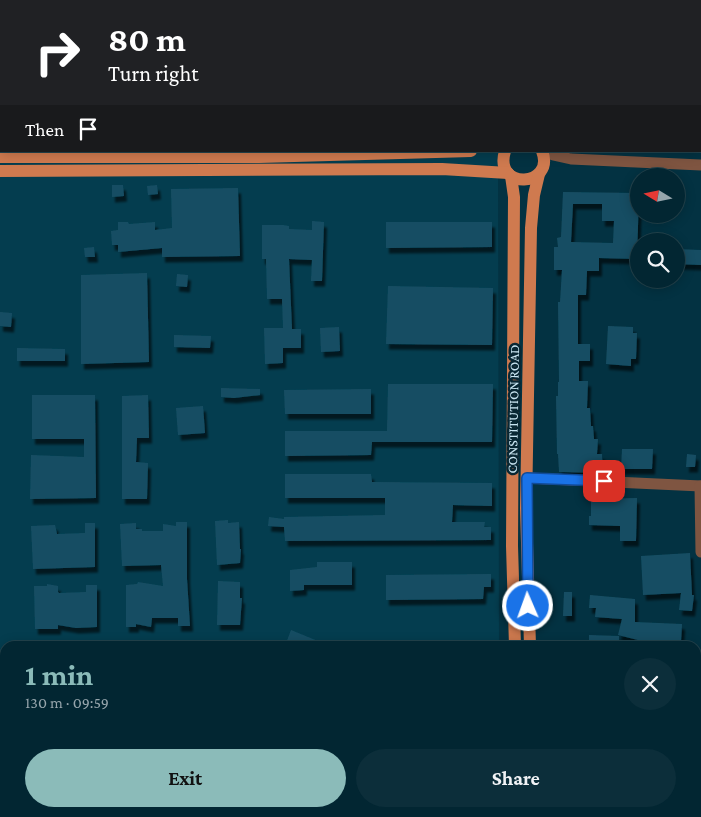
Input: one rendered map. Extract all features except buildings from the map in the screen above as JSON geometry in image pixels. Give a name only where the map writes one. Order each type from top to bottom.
[{"type":"main road","points":[[0,157],[399,152]]},
{"type":"main road","name":"CONSTITUTION ROAD","points":[[505,152],[504,166],[509,175],[514,197],[512,546],[514,641]]},
{"type":"main road","name":"CONSTITUTION ROAD","points":[[530,641],[527,572],[527,478],[531,228],[533,202],[544,161],[542,152]]},
{"type":"main road","points":[[0,170],[442,169],[509,175],[522,180],[534,178],[541,171]]},
{"type":"street","points":[[548,152],[571,159],[701,165]]},
{"type":"street","points":[[541,171],[571,159]]},
{"type":"street","points":[[527,478],[700,486],[701,552]]},
{"type":"street","points":[[701,689],[701,731]]},
{"type":"shaded area","points":[[0,152],[498,152],[499,641],[0,641]]},
{"type":"route","points":[[528,606],[527,478],[604,481]]}]
